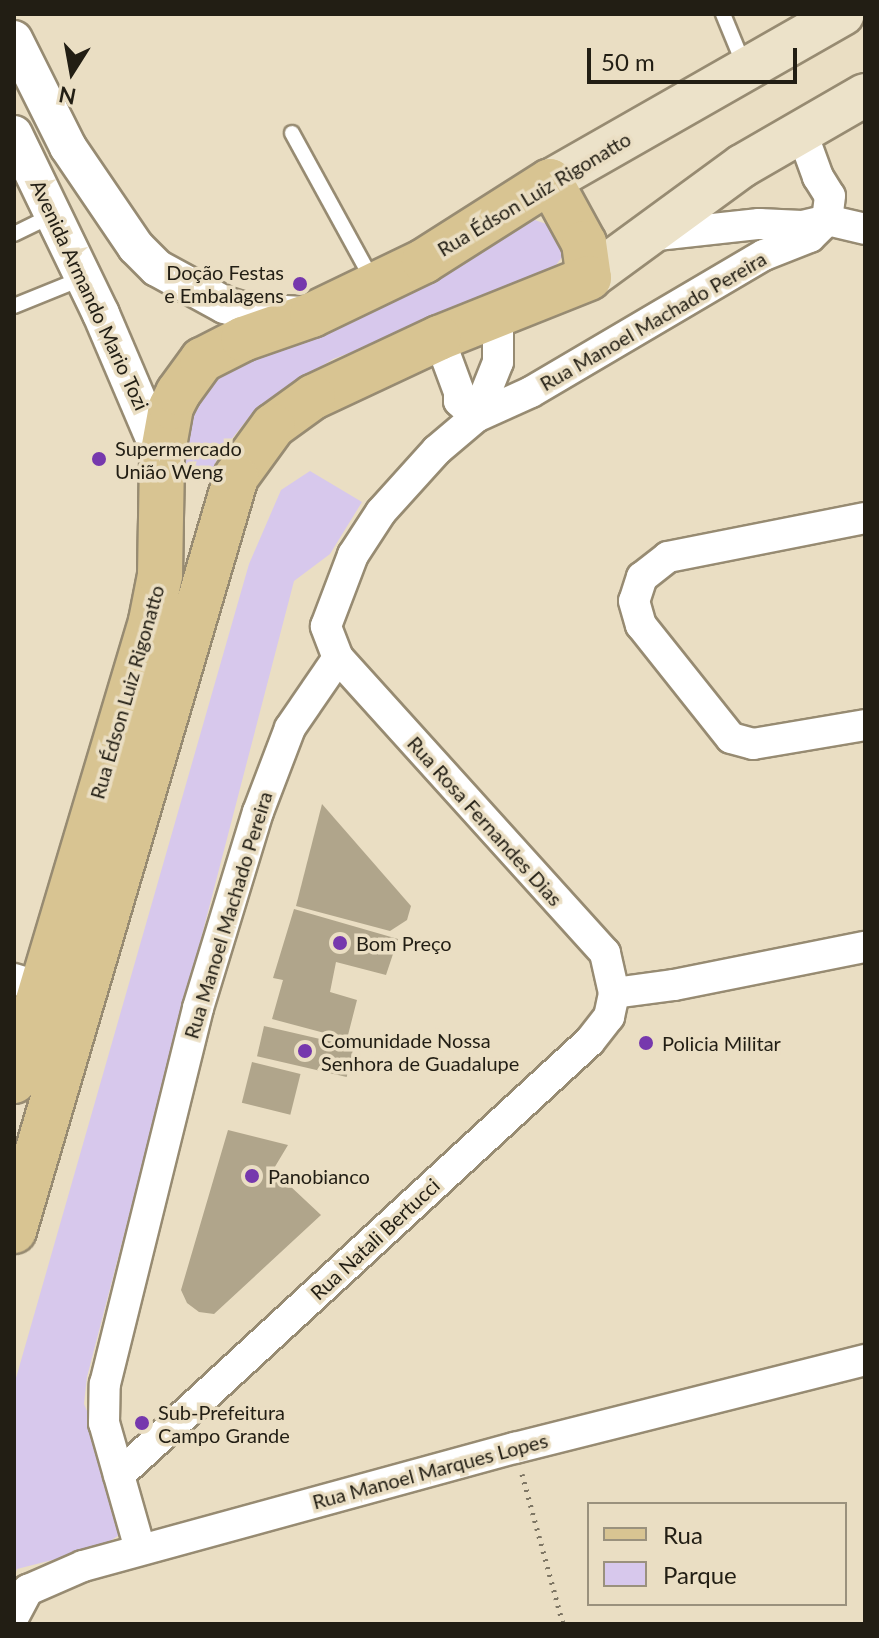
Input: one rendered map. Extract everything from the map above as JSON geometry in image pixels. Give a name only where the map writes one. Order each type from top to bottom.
[{"type":"main road","name":"Rua Édson Luiz Rigonatto","points":[[14,1081],[28,983],[151,621],[160,575],[162,457],[171,407],[202,360],[243,339],[312,315],[424,261],[550,181],[843,14]]},
{"type":"main road","points":[[14,1231],[236,477],[273,426],[313,397],[439,338],[589,278],[742,166],[865,95]]},
{"type":"main road","points":[[550,181],[584,243],[589,278]]},
{"type":"main road","points":[[162,457],[174,479],[183,484],[210,484],[236,477]]},
{"type":"street","points":[[14,39],[68,147],[136,247],[157,268],[225,305],[248,312],[312,315]]},
{"type":"street","points":[[802,133],[818,177],[830,196],[827,220]]},
{"type":"street","name":"Avenida Armando Mario Tozi","points":[[14,134],[84,277],[162,457]]},
{"type":"street","points":[[31,169],[68,147]]},
{"type":"street","points":[[648,236],[759,224],[802,226],[827,220],[865,229]]},
{"type":"street","name":"Rua Manoel Machado Pereira","points":[[140,1549],[104,1423],[105,1384],[198,1008],[258,812],[290,728],[338,658],[326,626],[353,555],[381,512],[437,450],[476,417],[531,392],[764,255],[810,237],[827,220]]},
{"type":"street","name":"Rua Manoel Machado Pereira","points":[[476,417],[498,362],[498,313]]},
{"type":"street","points":[[439,338],[459,392],[459,401],[476,417]]},
{"type":"street","points":[[865,518],[668,557],[642,577],[634,601],[641,625],[731,738],[753,744],[865,725]]},
{"type":"street","name":"Rua Rosa Fernandes Dias","points":[[338,658],[605,953],[614,993]]},
{"type":"street","points":[[614,993],[674,985],[865,947]]},
{"type":"street","name":"Rua Natali Bertucci","points":[[119,1475],[590,1041],[609,1017],[614,993]]},
{"type":"street","name":"Rua Manoel Marques Lopes","points":[[14,1616],[28,1590],[83,1566],[515,1448],[865,1360]]},
{"type":"lane","points":[[723,14],[746,69]]},
{"type":"lane","points":[[292,133],[375,285]]},
{"type":"lane","points":[[14,234],[54,215]]},
{"type":"lane","points":[[14,306],[84,277]]},
{"type":"path","points":[[515,1448],[563,1624]]},
{"type":"green space","points":[[535,220],[555,227],[566,252],[545,279],[333,359],[257,407],[219,455],[212,470],[193,475],[176,462],[187,396],[234,354],[498,232]]},
{"type":"green space","points":[[310,471],[362,502],[330,554],[294,581],[87,1377],[84,1404],[105,1454],[121,1534],[99,1548],[17,1569],[14,1578],[14,1385],[249,564],[281,490]]},
{"type":"building","points":[[322,804],[411,906],[407,920],[390,931],[296,906]]},
{"type":"building","points":[[294,909],[398,939],[386,975],[336,962],[330,992],[357,1000],[347,1039],[272,1019],[283,980],[273,978]]},
{"type":"building","name":"Comunidade Nossa Senhora de Guadalupe","points":[[264,1026],[354,1047],[347,1077],[257,1056]]},
{"type":"building","points":[[252,1062],[301,1074],[290,1115],[242,1103]]},
{"type":"building","points":[[228,1130],[288,1145],[273,1170],[321,1215],[214,1314],[199,1312],[187,1303],[181,1290]]},
{"type":"place","name":"Doção Festas e Embalagens","points":[[300,284]]},
{"type":"place","name":"Supermercado União Weng","points":[[99,459]]},
{"type":"place","name":"Bom Preço","points":[[340,943]]},
{"type":"place","name":"Policia Militar","points":[[646,1043]]},
{"type":"place","name":"Comunidade Nossa Senhora de Guadalupe","points":[[305,1051]]},
{"type":"place","name":"Panobianco","points":[[252,1176]]},
{"type":"place","name":"Sub-Prefeitura Campo Grande","points":[[142,1423]]}]
